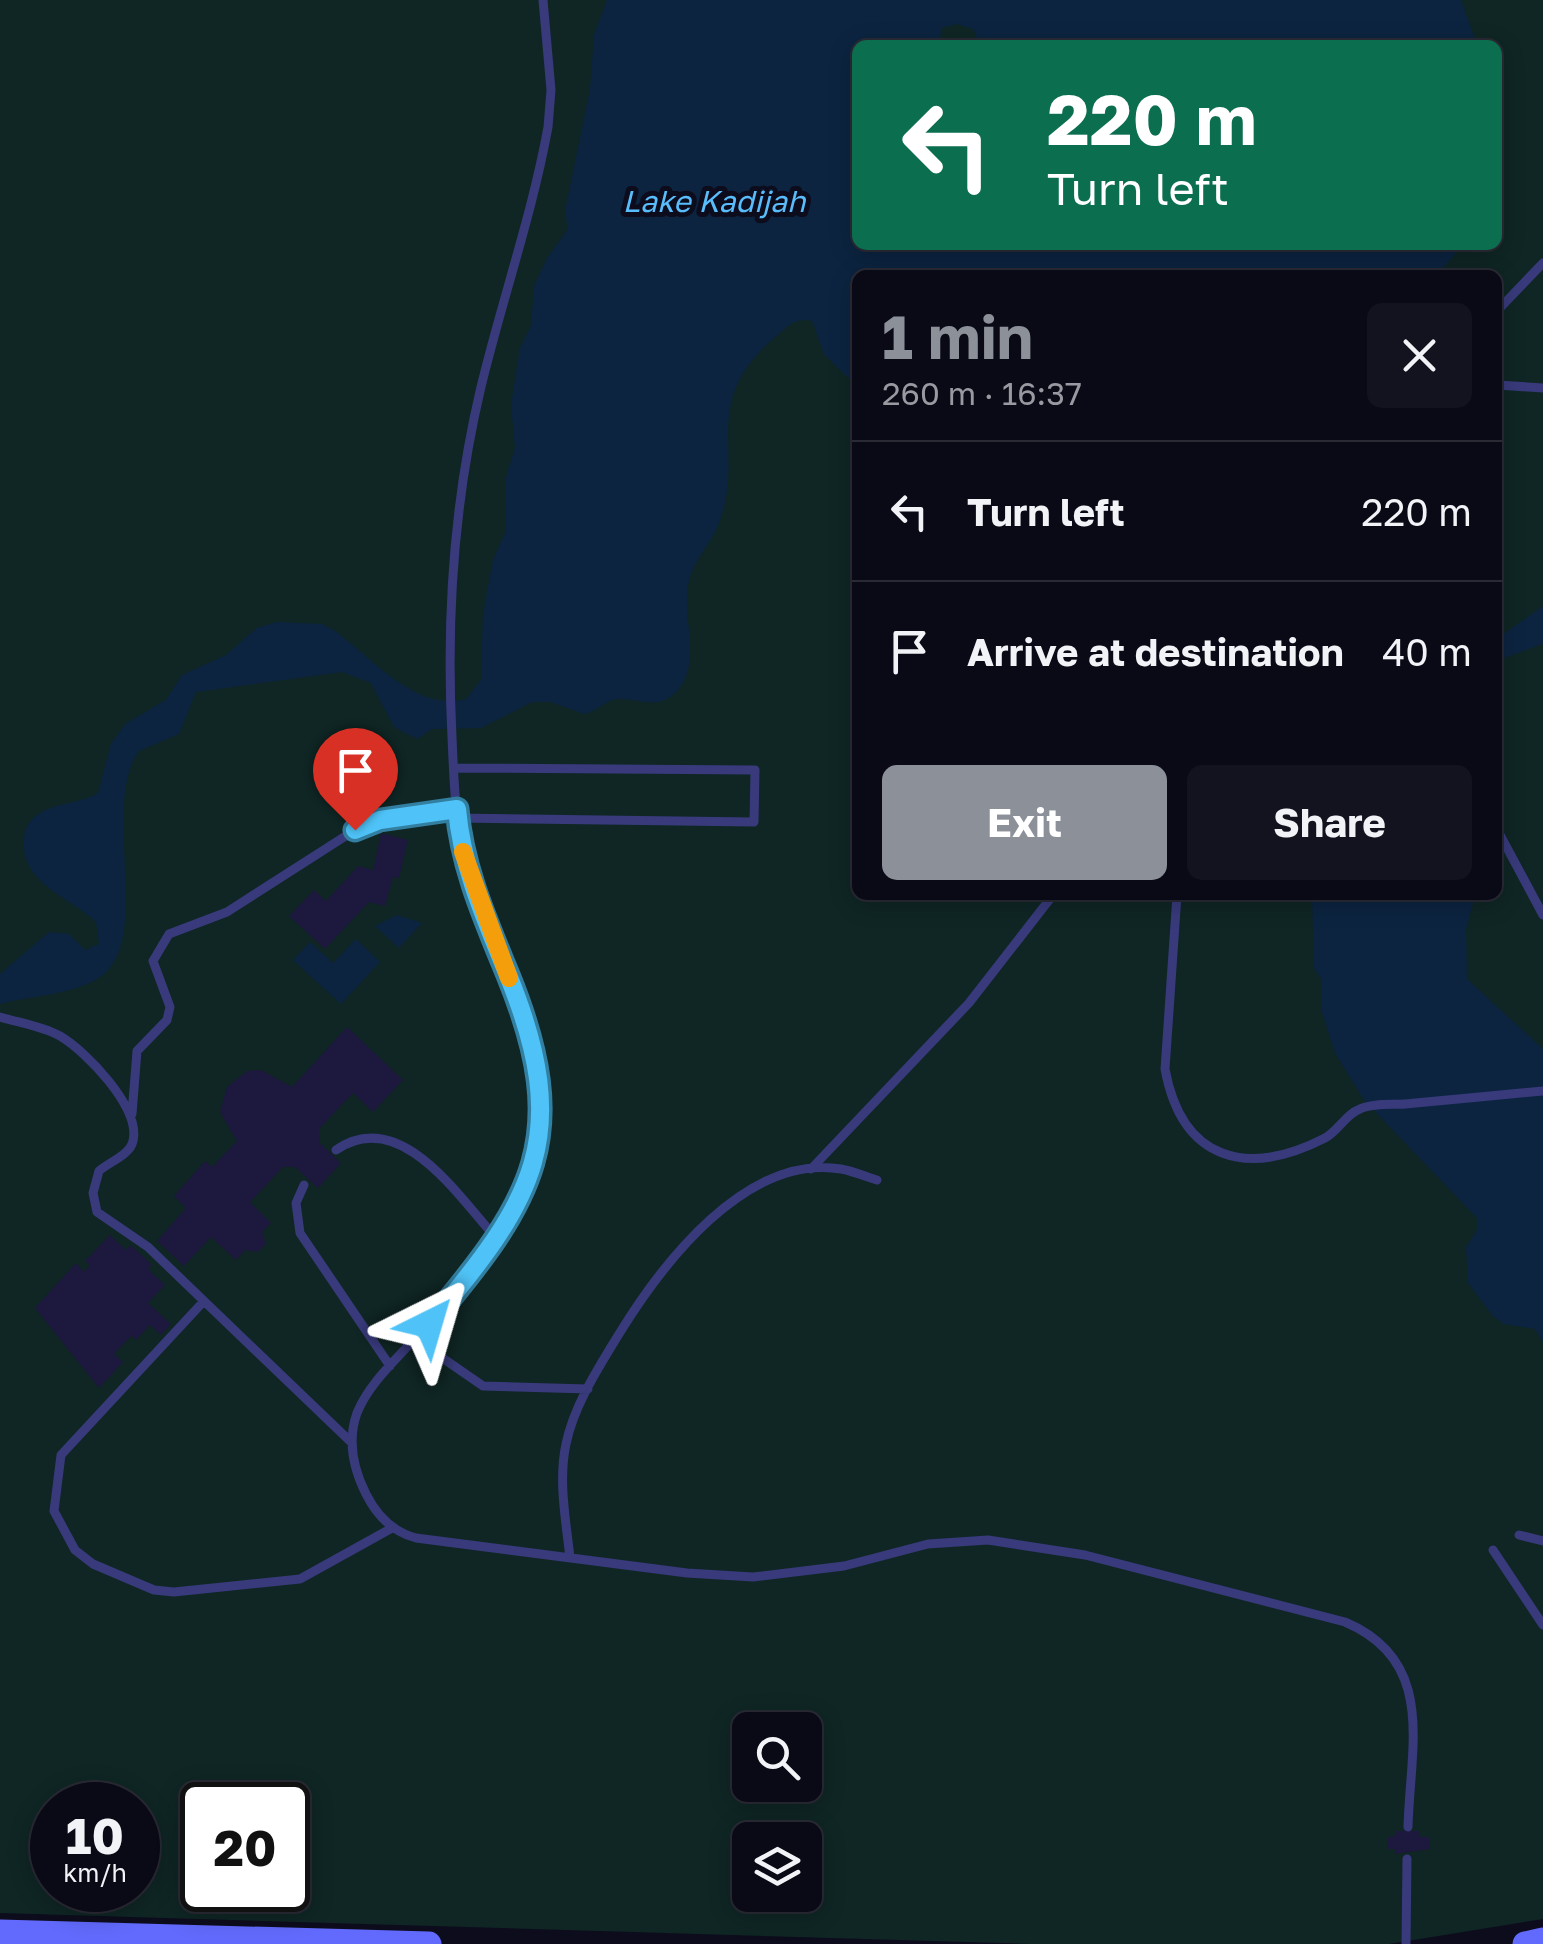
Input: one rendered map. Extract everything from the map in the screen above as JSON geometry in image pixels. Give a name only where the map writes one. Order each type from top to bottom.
[{"type":"main road","points":[[0,1932],[429,1944]]},
{"type":"main road","points":[[1525,1944],[1543,1940]]},
{"type":"lane","points":[[543,0],[551,90],[548,127],[467,455],[452,592],[452,733],[457,814],[470,875],[526,1024],[540,1087],[535,1164],[518,1207],[497,1240],[390,1366],[358,1410],[352,1443],[354,1465],[369,1500],[392,1528],[416,1538],[754,1577],[844,1566],[928,1544],[988,1540],[1085,1555],[1334,1618],[1378,1640],[1392,1654],[1409,1689],[1413,1728],[1408,1827]]},
{"type":"lane","points":[[1502,306],[1543,263]]},
{"type":"lane","points":[[1502,385],[1543,388]]},
{"type":"lane","points":[[352,1443],[148,1247],[96,1212],[93,1193],[99,1171],[126,1153],[134,1141],[137,1051],[166,1020],[170,1007],[153,961],[169,934],[227,912],[355,830],[380,820],[457,814],[754,822],[755,770],[454,768]]},
{"type":"lane","points":[[1502,838],[1543,915]]},
{"type":"lane","points":[[811,1169],[969,1003],[1049,900]]},
{"type":"lane","points":[[1178,900],[1165,1069],[1168,1085],[1198,1141],[1217,1156],[1239,1159],[1295,1150],[1336,1132],[1360,1108],[1543,1091]]},
{"type":"lane","points":[[0,1018],[62,1037],[103,1074],[132,1114]]},
{"type":"lane","points":[[336,1150],[373,1141],[405,1146],[426,1161],[497,1240]]},
{"type":"lane","points":[[570,1558],[563,1466],[570,1427],[588,1389],[671,1258],[716,1215],[760,1186],[811,1169],[840,1169],[878,1180]]},
{"type":"lane","points":[[304,1185],[296,1203],[300,1232],[390,1366]]},
{"type":"lane","points":[[204,1301],[61,1455],[54,1512],[74,1550],[93,1564],[154,1590],[174,1592],[300,1580],[392,1528]]},
{"type":"lane","points":[[414,1339],[483,1386],[588,1389]]},
{"type":"lane","points":[[1519,1535],[1543,1541]]},
{"type":"lane","points":[[1493,1550],[1543,1625]]},
{"type":"lane","points":[[1406,1944],[1407,1859]]},
{"type":"green space","points":[[0,0],[1543,0],[1543,1919],[1389,1944],[1031,1944],[0,1913]]},
{"type":"water","name":"Lake Kadijah","points":[[607,0],[1461,0],[1475,40],[978,40],[973,29],[957,24],[942,28],[940,40],[852,40],[852,250],[1459,250],[1441,270],[852,270],[852,382],[824,354],[812,321],[800,320],[774,338],[737,384],[728,427],[726,494],[717,528],[689,581],[689,667],[676,692],[655,702],[614,700],[584,714],[551,702],[532,702],[481,728],[432,729],[417,739],[394,727],[371,683],[342,672],[196,692],[179,734],[139,751],[128,775],[124,805],[126,906],[123,937],[114,962],[87,984],[0,1004],[0,974],[49,932],[69,934],[85,950],[99,944],[96,922],[48,888],[29,867],[24,838],[29,824],[47,809],[98,793],[111,744],[125,724],[166,700],[182,675],[226,655],[257,628],[277,622],[322,624],[396,680],[430,698],[466,699],[481,680],[483,614],[493,560],[506,531],[505,480],[515,448],[511,405],[520,348],[531,326],[534,286],[547,258],[568,229],[565,211],[590,89],[594,35]]},
{"type":"water","points":[[1543,606],[1543,644],[1502,659],[1502,635]]},
{"type":"water","points":[[1312,900],[1474,900],[1466,930],[1467,979],[1543,1049],[1543,1342],[1535,1329],[1504,1324],[1493,1316],[1468,1283],[1466,1247],[1477,1230],[1477,1218],[1364,1100],[1335,1053],[1322,1012],[1322,981],[1314,968]]},
{"type":"water","points":[[397,915],[422,923],[399,948],[375,926]]},
{"type":"water","points":[[356,939],[380,962],[341,1004],[293,960],[310,942],[333,963]]},
{"type":"building","points":[[381,833],[408,840],[399,878],[393,877],[385,906],[369,902],[325,949],[289,916],[314,890],[326,901],[358,866],[373,870]]},
{"type":"building","points":[[347,1027],[403,1080],[373,1112],[353,1093],[319,1129],[319,1142],[341,1163],[318,1188],[295,1167],[283,1167],[250,1202],[271,1223],[262,1232],[266,1244],[258,1252],[245,1250],[236,1260],[211,1237],[184,1266],[157,1241],[186,1208],[174,1196],[205,1161],[212,1167],[237,1141],[220,1112],[227,1087],[247,1071],[261,1070],[292,1087]]},
{"type":"building","points":[[110,1235],[126,1250],[131,1245],[152,1265],[148,1269],[165,1285],[148,1303],[171,1324],[161,1335],[150,1325],[136,1340],[131,1336],[114,1354],[123,1362],[99,1388],[35,1308],[76,1263],[84,1272],[90,1265],[85,1261]]},
{"type":"building","points":[[1395,1831],[1420,1831],[1420,1837],[1429,1837],[1430,1849],[1395,1854],[1395,1849],[1387,1849],[1388,1837],[1396,1836]]},
{"type":"slow traffic","points":[[463,852],[509,978]]},
{"type":"route","points":[[355,830],[380,820],[457,809],[470,875],[536,1059],[542,1112],[540,1141],[528,1186],[497,1240],[429,1324]]}]
